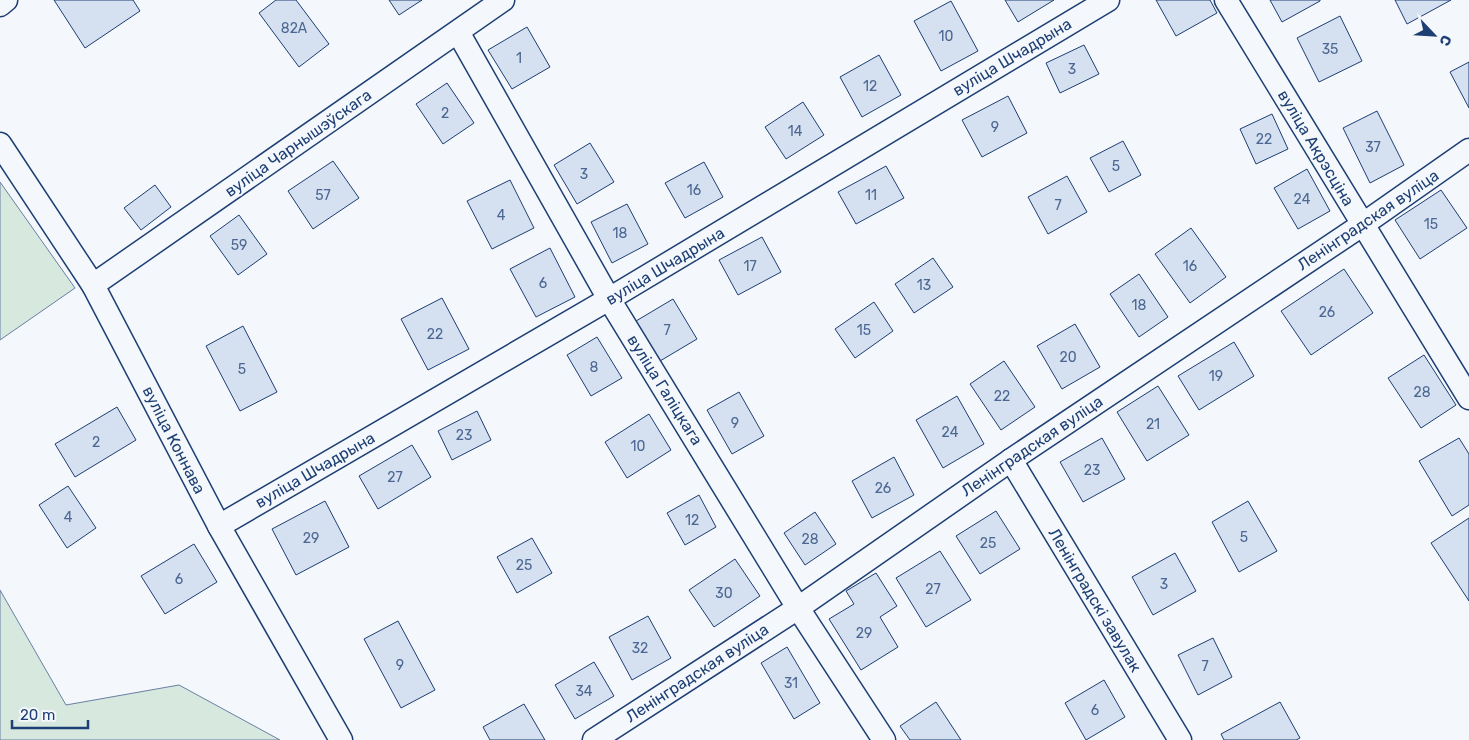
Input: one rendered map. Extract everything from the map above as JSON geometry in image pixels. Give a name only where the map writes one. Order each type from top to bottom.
[{"type":"street","points":[[0,5],[6,0]]},
{"type":"street","name":"вуліца Чарнышэўскага","points":[[93,285],[503,0]]},
{"type":"street","name":"вуліца Шчадрына","points":[[219,526],[609,299],[1108,0]]},
{"type":"street","name":"вуліца Акрэсціна","points":[[1226,0],[1469,398]]},
{"type":"street","name":"вуліца Галіцкага","points":[[458,32],[609,299],[798,608],[884,740]]},
{"type":"street","name":"вуліца Коннава","points":[[0,144],[93,285],[219,526],[341,740]]},
{"type":"street","name":"Ленінградская вуліца","points":[[594,740],[798,608],[1011,460],[1362,225],[1469,150]]},
{"type":"street","name":"Ленінградскі завулак","points":[[1011,460],[1180,740]]},
{"type":"shaded area","points":[[0,182],[75,288],[0,340]]},
{"type":"shaded area","points":[[0,590],[66,705],[179,685],[280,740],[0,740]]},
{"type":"building","points":[[54,0],[133,0],[140,11],[85,48]]},
{"type":"building","points":[[276,0],[296,0],[329,44],[299,67],[259,13]]},
{"type":"building","points":[[389,0],[422,0],[399,15]]},
{"type":"building","points":[[1005,0],[1054,0],[1018,22]]},
{"type":"building","points":[[1156,0],[1210,0],[1217,13],[1176,36]]},
{"type":"building","points":[[1270,0],[1320,0],[1320,1],[1282,22]]},
{"type":"building","points":[[1395,0],[1451,0],[1407,24]]},
{"type":"building","points":[[951,1],[978,51],[941,71],[914,21]]},
{"type":"building","points":[[1340,16],[1362,61],[1319,82],[1297,38]]},
{"type":"building","points":[[527,27],[550,67],[512,89],[488,50]]},
{"type":"building","points":[[1084,45],[1099,74],[1060,93],[1046,63]]},
{"type":"building","points":[[879,55],[901,95],[862,117],[840,77]]},
{"type":"building","points":[[1469,62],[1469,108],[1450,72]]},
{"type":"building","points":[[447,83],[474,123],[443,144],[416,104]]},
{"type":"building","points":[[1008,96],[1027,133],[982,157],[962,120]]},
{"type":"building","points":[[803,102],[824,135],[786,159],[765,127]]},
{"type":"building","points":[[1377,111],[1404,165],[1370,183],[1343,128]]},
{"type":"building","points":[[1272,114],[1288,149],[1256,164],[1240,129]]},
{"type":"building","points":[[1123,141],[1141,175],[1109,192],[1090,158]]},
{"type":"building","points":[[590,143],[614,182],[577,204],[554,165]]},
{"type":"building","points":[[333,161],[359,198],[313,229],[288,191]]},
{"type":"building","points":[[704,162],[723,197],[685,218],[665,183]]},
{"type":"building","points":[[886,166],[904,198],[856,224],[838,192]]},
{"type":"building","points":[[1307,169],[1330,211],[1298,229],[1274,188]]},
{"type":"building","points":[[1067,176],[1087,212],[1048,234],[1028,197]]},
{"type":"building","points":[[510,180],[534,228],[492,249],[467,201]]},
{"type":"building","points":[[155,185],[171,207],[141,230],[124,208]]},
{"type":"building","points":[[1441,190],[1467,228],[1420,259],[1395,220]]},
{"type":"building","points":[[627,204],[648,244],[612,263],[591,222]]},
{"type":"building","points":[[239,215],[267,254],[238,275],[210,236]]},
{"type":"building","points":[[1191,228],[1226,277],[1190,303],[1155,254]]},
{"type":"building","points":[[762,237],[781,272],[738,295],[719,260]]},
{"type":"building","points":[[550,248],[575,297],[536,317],[510,269]]},
{"type":"building","points":[[933,258],[953,287],[914,313],[895,284]]},
{"type":"building","points":[[1344,269],[1373,313],[1311,355],[1281,311]]},
{"type":"building","points":[[1139,274],[1168,317],[1139,337],[1110,294]]},
{"type":"building","points":[[442,298],[469,349],[428,370],[401,319]]},
{"type":"building","points":[[673,299],[697,339],[660,361],[636,321]]},
{"type":"building","points":[[874,302],[893,331],[855,358],[835,329]]},
{"type":"building","points":[[1075,324],[1100,367],[1062,389],[1037,346]]},
{"type":"building","points":[[243,326],[277,392],[240,411],[206,346]]},
{"type":"building","points":[[597,337],[622,378],[591,396],[567,355]]},
{"type":"building","points":[[1234,342],[1254,376],[1199,410],[1178,376]]},
{"type":"building","points":[[1424,355],[1456,405],[1421,428],[1388,378]]},
{"type":"building","points":[[1004,361],[1035,407],[1001,430],[970,384]]},
{"type":"building","points":[[1158,386],[1189,435],[1147,461],[1117,412]]},
{"type":"building","points":[[739,392],[764,436],[732,454],[707,410]]},
{"type":"building","points":[[957,396],[984,444],[943,468],[916,420]]},
{"type":"building","points":[[117,407],[136,440],[75,477],[55,444]]},
{"type":"building","points":[[477,411],[491,440],[452,460],[438,431]]},
{"type":"building","points":[[649,414],[671,450],[627,478],[605,442]]},
{"type":"building","points":[[1102,438],[1125,479],[1083,502],[1060,462]]},
{"type":"building","points":[[1459,438],[1469,454],[1469,505],[1452,516],[1419,461]]},
{"type":"building","points":[[412,445],[431,477],[378,509],[359,476]]},
{"type":"building","points":[[894,457],[914,495],[872,518],[852,481]]},
{"type":"building","points":[[68,486],[96,528],[67,548],[39,505]]},
{"type":"building","points":[[699,495],[716,527],[685,545],[667,513]]},
{"type":"building","points":[[325,501],[349,547],[296,575],[272,529]]},
{"type":"building","points":[[1248,501],[1277,551],[1239,572],[1212,522]]},
{"type":"building","points":[[996,511],[1020,549],[980,574],[956,536]]},
{"type":"building","points":[[815,512],[836,544],[805,565],[784,533]]},
{"type":"building","points":[[1469,518],[1469,601],[1431,543]]},
{"type":"building","points":[[532,538],[552,573],[517,593],[497,557]]},
{"type":"building","points":[[194,544],[217,582],[165,614],[141,576]]},
{"type":"building","points":[[940,551],[971,600],[926,627],[896,578]]},
{"type":"building","points":[[1175,553],[1196,591],[1153,615],[1132,577]]},
{"type":"building","points":[[735,559],[760,596],[714,627],[689,590]]},
{"type":"building","points":[[876,573],[897,606],[880,617],[898,647],[861,670],[829,619],[854,604],[846,591]]},
{"type":"building","points":[[648,616],[671,658],[632,680],[609,637]]},
{"type":"building","points":[[398,621],[435,690],[401,708],[364,639]]},
{"type":"building","points":[[1213,638],[1232,677],[1198,695],[1178,655]]},
{"type":"building","points":[[787,647],[820,703],[794,719],[761,663]]},
{"type":"building","points":[[594,662],[614,696],[575,719],[555,685]]},
{"type":"building","points":[[1104,680],[1125,717],[1086,740],[1065,703]]},
{"type":"building","points":[[936,702],[961,740],[910,740],[900,726]]},
{"type":"building","points":[[1280,702],[1300,738],[1296,740],[1224,740],[1221,734]]},
{"type":"building","points":[[524,704],[545,740],[490,740],[483,727]]}]
